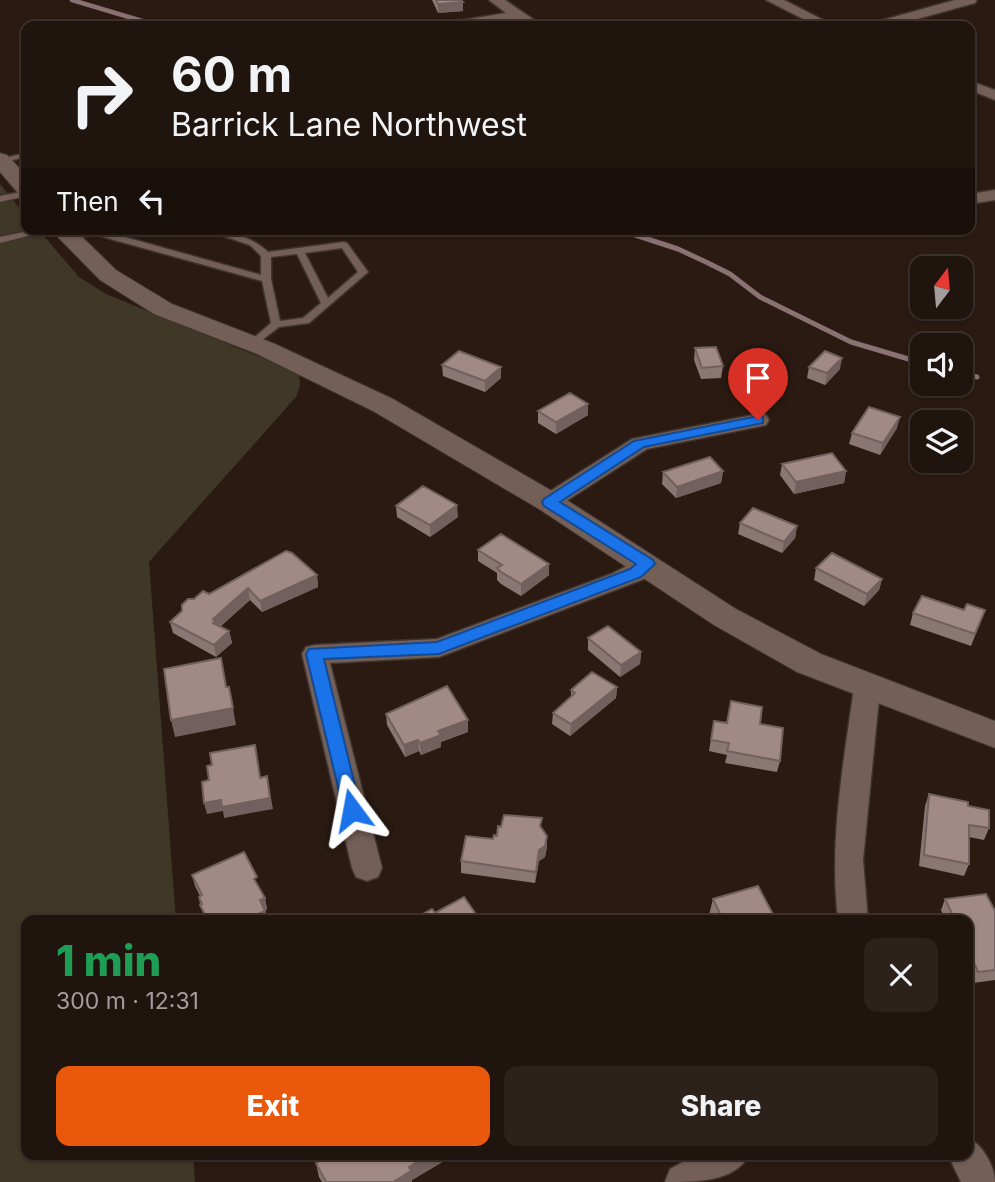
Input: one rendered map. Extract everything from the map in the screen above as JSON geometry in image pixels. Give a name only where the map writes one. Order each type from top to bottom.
[{"type":"street","points":[[496,0],[527,21]]},
{"type":"street","points":[[773,0],[817,21]]},
{"type":"street","points":[[895,21],[970,0]]},
{"type":"street","points":[[481,21],[516,15]]},
{"type":"street","points":[[975,87],[995,95]]},
{"type":"street","points":[[1,160],[21,182]]},
{"type":"street","points":[[975,198],[995,195]]},
{"type":"street","points":[[64,235],[108,275],[163,309],[253,344],[383,405],[549,502],[725,617],[809,663],[867,688],[995,735]]},
{"type":"street","points":[[549,502],[639,444],[758,420]]},
{"type":"street","points":[[367,869],[315,654],[439,648],[620,580],[647,564]]},
{"type":"street","points":[[853,915],[848,860],[867,688]]},
{"type":"street","points":[[683,1182],[722,1160]]},
{"type":"street","points":[[969,1160],[980,1182]]},
{"type":"lane","points":[[1,160],[21,156]]},
{"type":"lane","points":[[0,199],[21,195]]},
{"type":"lane","points":[[0,240],[33,235]]},
{"type":"lane","points":[[115,235],[266,279]]},
{"type":"lane","points":[[226,235],[253,243],[266,255],[266,279],[276,324]]},
{"type":"lane","points":[[253,344],[276,324],[306,321],[363,272],[344,245],[266,255]]},
{"type":"lane","points":[[300,251],[326,304]]},
{"type":"shaded area","points":[[0,184],[21,210],[21,235],[43,235],[79,277],[106,294],[299,373],[300,386],[296,397],[149,562],[176,915],[21,915],[21,1160],[193,1160],[195,1182],[0,1182]]},
{"type":"building","points":[[436,0],[461,0],[463,2],[438,4]]},
{"type":"building","points":[[716,347],[723,366],[702,368],[695,348]]},
{"type":"building","points":[[459,351],[501,367],[485,381],[442,365]]},
{"type":"building","points":[[825,351],[842,358],[827,373],[809,367]]},
{"type":"building","points":[[570,393],[588,404],[556,422],[538,411]]},
{"type":"building","points":[[869,407],[900,417],[883,443],[852,433]]},
{"type":"building","points":[[832,453],[846,471],[796,482],[782,464]]},
{"type":"building","points":[[710,457],[723,471],[677,487],[663,472]]},
{"type":"building","points":[[423,486],[457,505],[430,525],[396,506]]},
{"type":"building","points":[[753,508],[797,526],[784,542],[740,523]]},
{"type":"building","points":[[501,534],[549,564],[521,584],[501,572],[497,568],[502,565],[478,550]]},
{"type":"building","points":[[286,551],[317,575],[260,601],[248,588],[213,619],[213,623],[229,631],[214,645],[170,622],[182,611],[182,605],[188,599],[194,599],[203,591],[209,594]]},
{"type":"building","points":[[832,553],[882,579],[867,594],[816,568]]},
{"type":"building","points":[[922,596],[964,610],[967,604],[985,610],[975,634],[913,613]]},
{"type":"building","points":[[608,626],[641,652],[621,665],[588,638]]},
{"type":"building","points":[[221,658],[233,708],[171,720],[164,669]]},
{"type":"building","points":[[592,672],[617,687],[571,724],[553,713],[575,693],[571,690]]},
{"type":"building","points":[[447,686],[468,720],[438,731],[441,735],[420,743],[418,740],[404,745],[386,714]]},
{"type":"building","points":[[731,701],[762,707],[760,724],[783,728],[780,761],[727,751],[729,743],[711,740],[714,721],[727,723]]},
{"type":"building","points":[[255,745],[260,778],[267,776],[270,798],[222,807],[221,800],[204,803],[202,782],[209,780],[207,766],[212,765],[210,753]]},
{"type":"building","points":[[929,794],[968,802],[968,806],[989,810],[989,828],[969,825],[969,864],[924,855]]},
{"type":"building","points":[[504,815],[542,818],[540,826],[547,836],[545,846],[539,850],[536,872],[461,861],[466,836],[493,839],[494,835],[497,836],[498,826],[501,827]]},
{"type":"building","points":[[244,852],[257,877],[254,879],[265,898],[260,900],[265,911],[256,915],[205,915],[200,905],[202,904],[199,897],[202,895],[192,875]]},
{"type":"building","points":[[758,886],[773,915],[721,915],[713,899]]},
{"type":"building","points":[[986,894],[995,911],[995,970],[978,972],[973,960],[973,915],[953,915],[945,899]]},
{"type":"building","points":[[464,897],[477,915],[421,915],[432,909],[435,913]]},
{"type":"building","points":[[321,1160],[420,1160],[409,1167],[411,1171],[393,1182],[326,1182],[316,1163]]},
{"type":"waterway","points":[[72,0],[142,21]]},
{"type":"waterway","points":[[635,235],[678,249],[706,262],[730,274],[760,297],[851,342],[910,359]]},
{"type":"waterway","points":[[973,376],[977,377]]},
{"type":"route","points":[[352,810],[315,654],[439,648],[635,573],[647,564],[549,502],[639,444],[758,420]]}]
